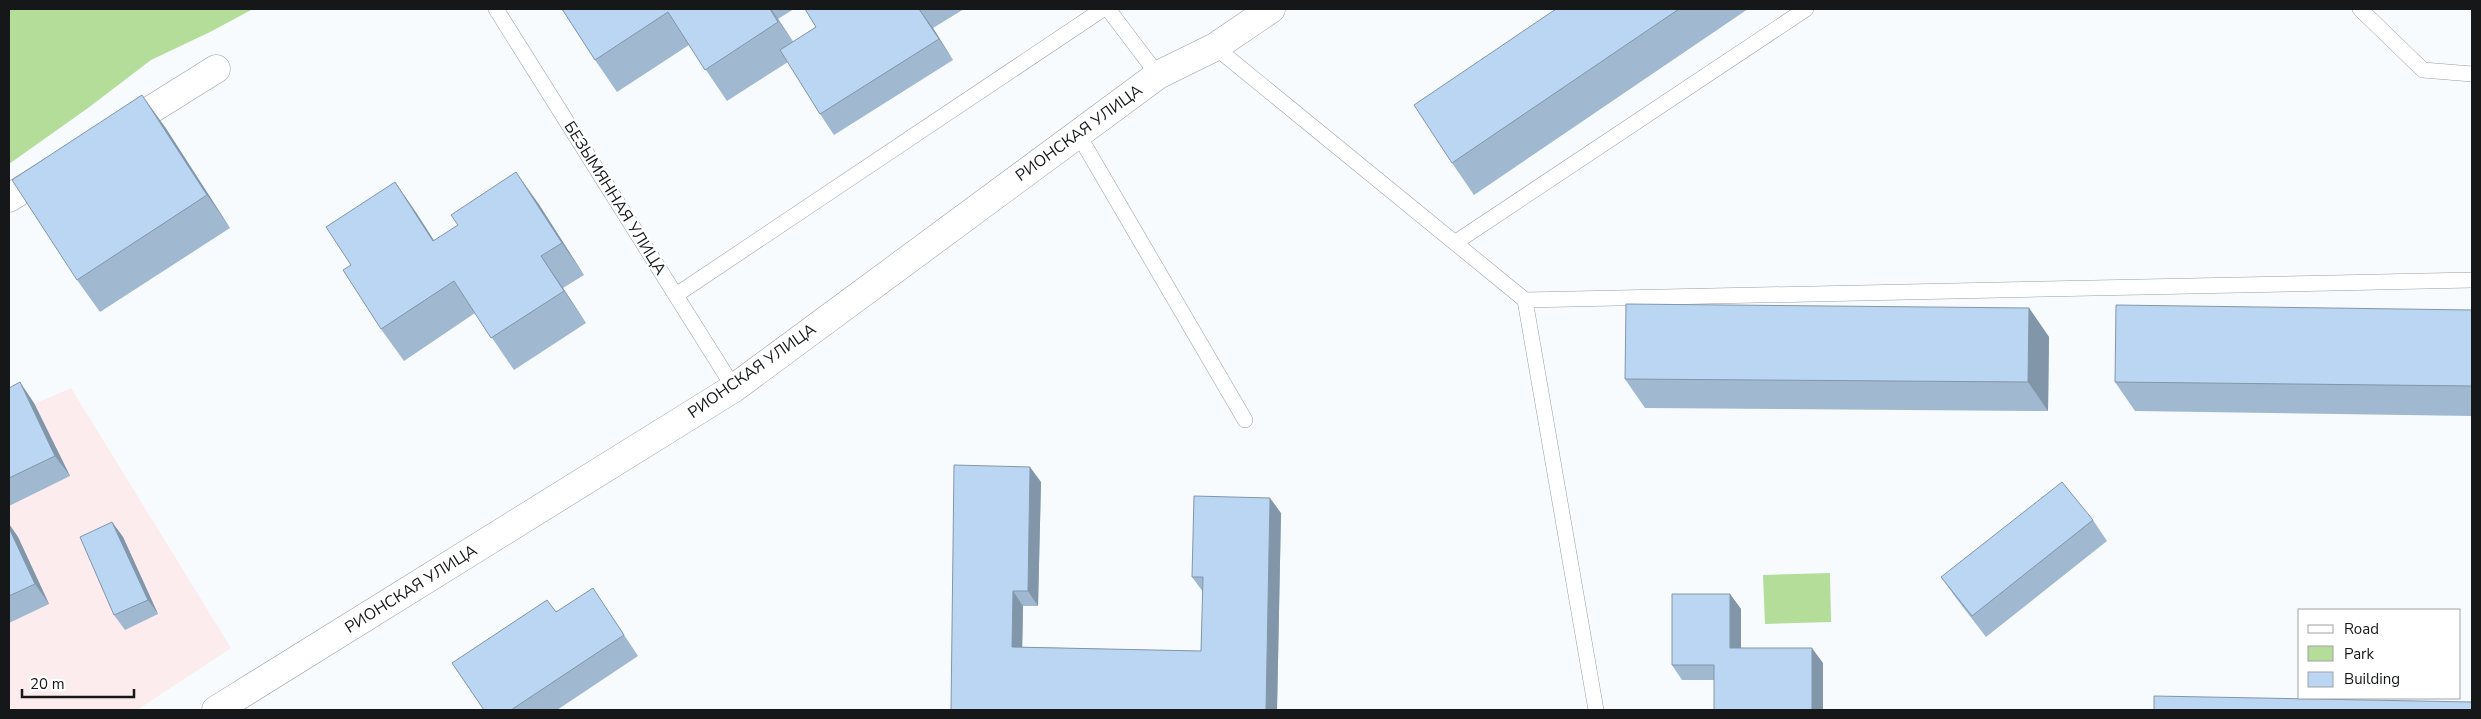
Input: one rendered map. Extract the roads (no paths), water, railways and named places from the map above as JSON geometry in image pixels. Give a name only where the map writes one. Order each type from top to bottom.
[{"type":"street","name":"РИОНСКАЯ УЛИЦА","points":[[216,710],[734,388],[1158,75],[1215,47],[1271,9]]},
{"type":"street","points":[[100,141],[216,69]]},
{"type":"street","points":[[9,198],[75,157]]},
{"type":"lane","name":"БЕЗЫМЯННАЯ УЛИЦА","points":[[496,9],[734,388]]},
{"type":"lane","points":[[676,295],[1103,9]]},
{"type":"lane","points":[[1108,9],[1158,75]]},
{"type":"lane","points":[[1456,242],[1806,9]]},
{"type":"lane","points":[[2360,9],[2423,70],[2472,74]]},
{"type":"lane","points":[[1215,47],[1525,300],[1596,710]]},
{"type":"lane","points":[[1078,134],[1245,420]]},
{"type":"lane","points":[[1525,300],[2472,280]]}]
